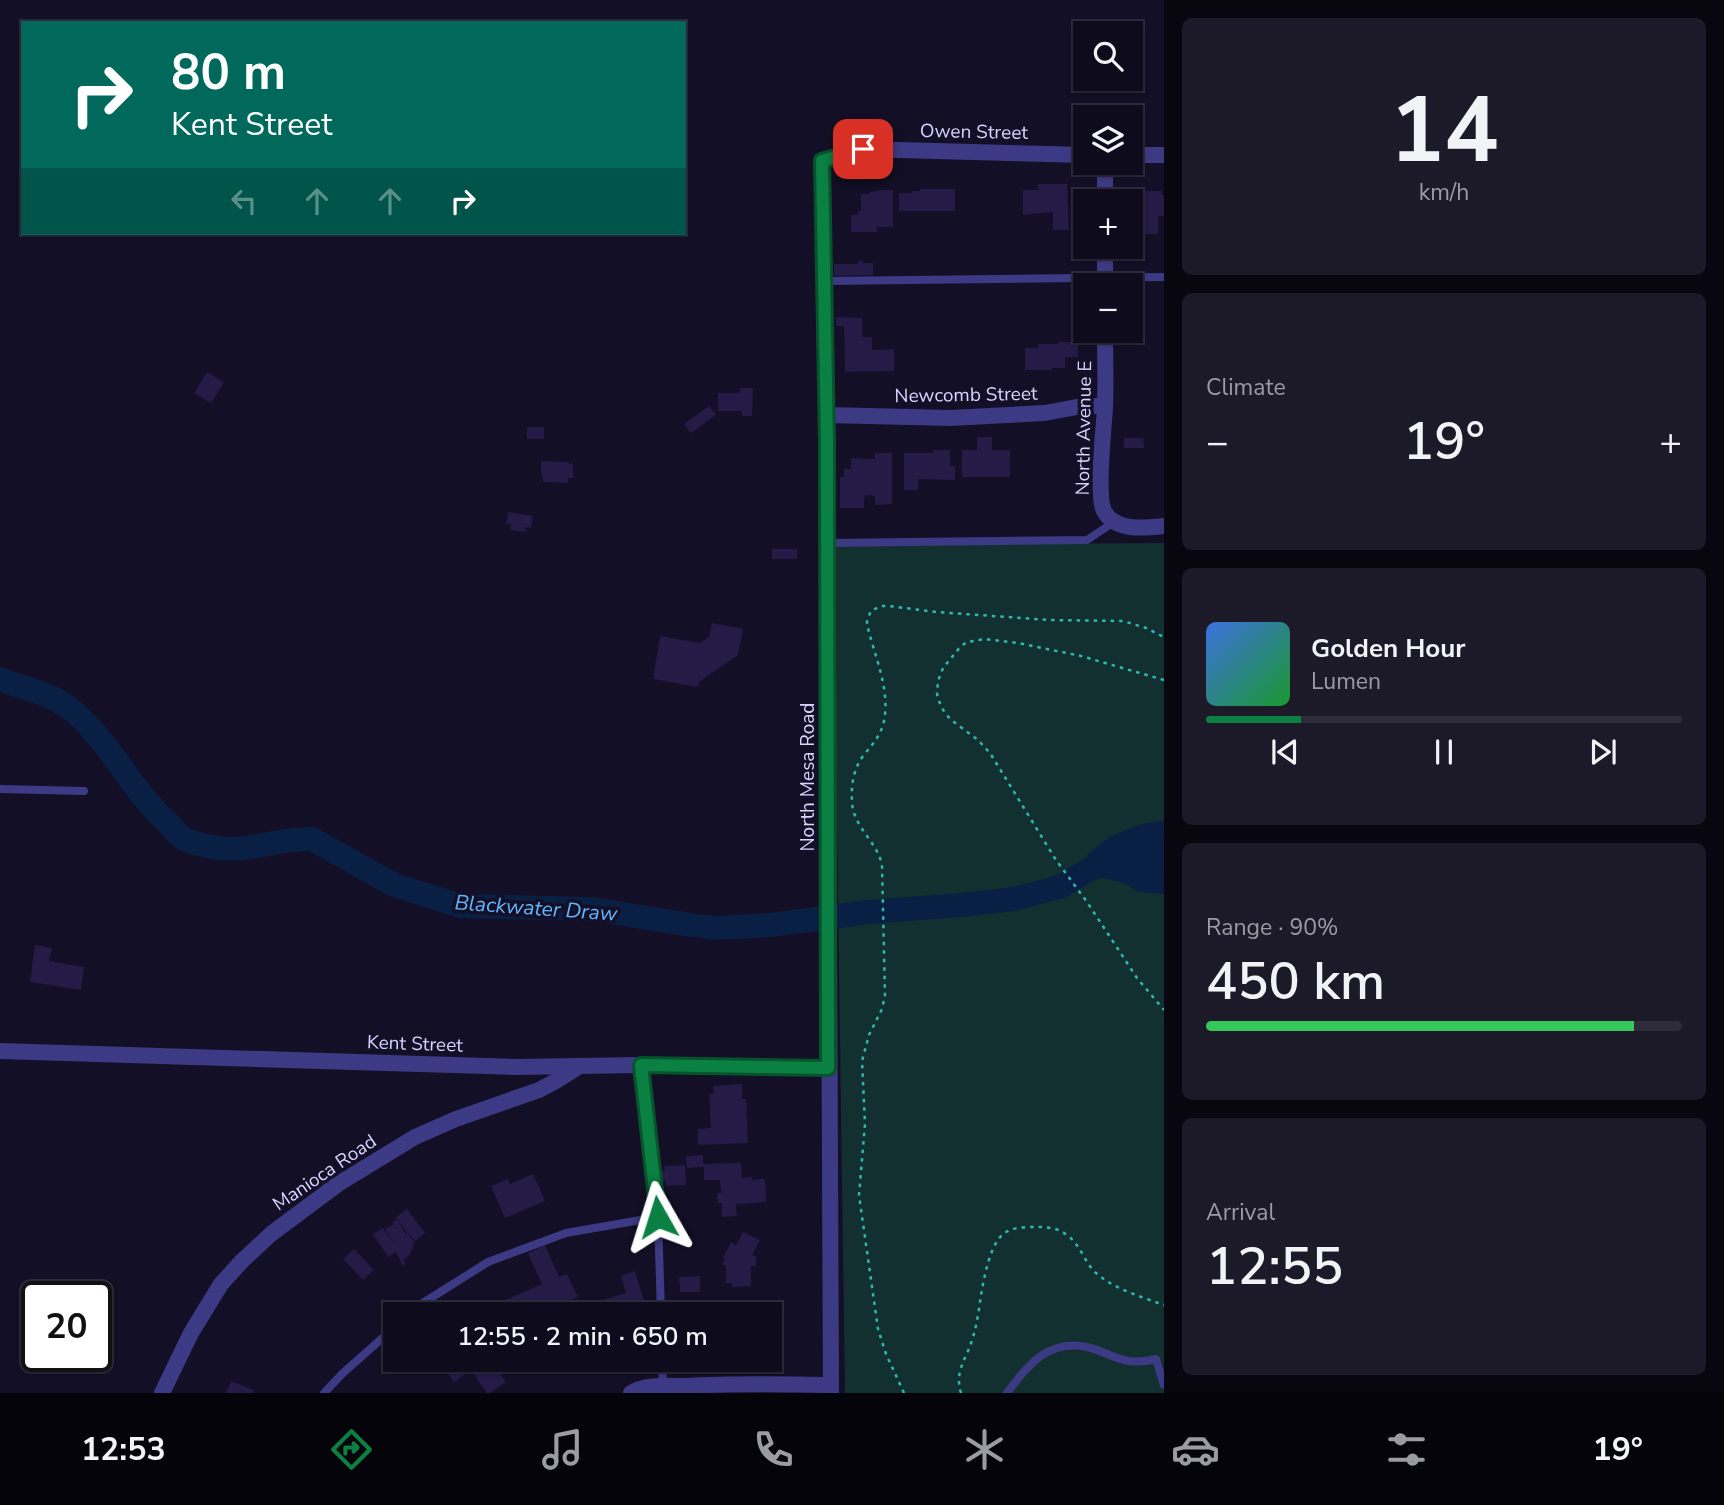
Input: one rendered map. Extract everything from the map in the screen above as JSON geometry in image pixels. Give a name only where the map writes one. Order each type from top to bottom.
[{"type":"street","name":"Owen Street","points":[[822,161],[863,149],[1073,155]]},
{"type":"street","points":[[1143,155],[1164,155]]},
{"type":"street","name":"North Mesa Road","points":[[822,161],[827,415],[830,1389]]},
{"type":"street","name":"North Avenue E","points":[[1105,343],[1102,504],[1104,512],[1114,522]]},
{"type":"street","name":"Newcomb Street","points":[[827,415],[950,418],[1045,413],[1082,405],[1105,406]]},
{"type":"street","points":[[1114,522],[1131,528],[1164,526]]},
{"type":"street","name":"Kent Street","points":[[0,1051],[516,1068],[641,1065],[828,1068]]},
{"type":"street","name":"Manioca Road","points":[[162,1393],[191,1333],[221,1284],[271,1234],[338,1184],[415,1137],[456,1119],[539,1090],[578,1067]]},
{"type":"street","points":[[631,1393],[636,1389],[742,1383],[830,1389]]},
{"type":"lane","points":[[1143,278],[1164,277]]},
{"type":"lane","points":[[824,281],[1073,281]]},
{"type":"lane","points":[[827,543],[1087,540],[1114,522]]},
{"type":"lane","points":[[0,789],[85,791]]},
{"type":"lane","points":[[641,1065],[658,1217],[661,1302]]},
{"type":"lane","points":[[424,1302],[488,1262],[566,1233],[658,1217]]},
{"type":"lane","points":[[324,1393],[383,1338]]},
{"type":"lane","points":[[1007,1393],[1036,1359],[1051,1350],[1068,1346],[1087,1347],[1128,1361],[1156,1359],[1164,1385]]},
{"type":"lane","points":[[662,1372],[663,1387]]},
{"type":"path","points":[[904,1393],[878,1329],[859,1195],[865,1125],[862,1061],[884,1002],[885,988],[881,858],[856,820],[852,805],[853,775],[863,756],[879,736],[885,711],[884,687],[867,620],[872,611],[881,606],[889,606],[1050,620],[1124,621],[1164,637]]},
{"type":"path","points":[[1164,680],[1081,656],[995,639],[974,640],[961,646],[943,668],[936,694],[950,719],[978,740],[990,753],[1060,866],[1137,978],[1164,1010]]},
{"type":"path","points":[[961,1393],[958,1375],[973,1337],[988,1265],[997,1240],[1008,1231],[1028,1227],[1057,1229],[1071,1237],[1090,1265],[1105,1279],[1164,1305]]},
{"type":"green space","points":[[1164,543],[1164,1393],[845,1393],[833,545]]},
{"type":"water","points":[[1164,820],[1164,894],[1139,892],[1123,883],[1094,876],[1086,858],[1100,844],[1111,836],[1139,825]]},
{"type":"building","points":[[1038,184],[1067,184],[1069,230],[1053,230],[1053,212],[1023,215],[1023,190],[1039,190]]},
{"type":"building","points":[[920,189],[955,189],[955,211],[899,211],[899,193],[912,193]]},
{"type":"building","points":[[893,190],[893,227],[877,227],[877,232],[851,232],[851,215],[858,215],[858,211],[861,211],[861,194]]},
{"type":"building","points":[[1143,191],[1162,191],[1164,216],[1158,216],[1158,234],[1145,234]]},
{"type":"building","points":[[858,261],[873,263],[873,275],[834,276],[834,264],[858,264]]},
{"type":"building","points":[[836,317],[862,318],[862,337],[872,337],[872,350],[894,349],[894,371],[845,372],[844,326],[836,326]]},
{"type":"building","points":[[1078,343],[1078,357],[1065,357],[1065,368],[1025,370],[1025,348],[1038,348],[1038,344]]},
{"type":"building","points":[[207,372],[224,382],[211,403],[194,393]]},
{"type":"building","points":[[740,388],[753,388],[752,416],[742,416],[742,411],[718,411],[718,393],[740,393]]},
{"type":"building","points":[[709,406],[716,415],[691,433],[684,424]]},
{"type":"building","points":[[527,427],[544,427],[544,439],[527,439]]},
{"type":"building","points":[[977,437],[992,437],[992,450],[1010,450],[1010,477],[962,477],[962,450],[977,450]]},
{"type":"building","points":[[1124,438],[1143,438],[1144,448],[1124,448]]},
{"type":"building","points":[[933,450],[950,450],[950,466],[955,466],[955,480],[918,479],[918,490],[904,490],[904,453],[933,453]]},
{"type":"building","points":[[875,453],[892,453],[892,504],[875,505],[875,497],[867,495],[864,498],[864,508],[840,508],[840,477],[844,477],[844,469],[851,469],[851,458],[875,459]]},
{"type":"building","points":[[541,461],[573,464],[573,478],[568,478],[568,483],[543,482]]},
{"type":"building","points":[[508,512],[533,516],[531,528],[526,527],[525,532],[510,530],[511,524],[506,524]]},
{"type":"building","points":[[772,549],[797,549],[797,559],[772,559]]},
{"type":"building","points":[[712,623],[743,629],[738,655],[699,682],[698,687],[653,679],[660,636],[700,643],[709,637]]},
{"type":"building","points":[[35,945],[52,948],[49,961],[84,967],[81,990],[30,982]]},
{"type":"building","points":[[742,1084],[742,1099],[746,1099],[748,1143],[698,1145],[698,1129],[711,1128],[709,1094],[714,1094],[713,1086]]},
{"type":"building","points":[[703,1155],[703,1164],[741,1163],[742,1178],[765,1179],[766,1202],[736,1204],[737,1216],[722,1217],[722,1203],[718,1203],[717,1193],[721,1193],[720,1180],[704,1180],[704,1167],[687,1168],[686,1156]]},
{"type":"building","points":[[685,1165],[686,1185],[666,1186],[665,1181],[662,1181],[661,1171],[665,1171],[664,1166]]},
{"type":"building","points":[[533,1174],[545,1201],[505,1218],[491,1186],[508,1179],[510,1184]]},
{"type":"building","points":[[407,1209],[425,1233],[415,1241],[408,1233],[415,1243],[410,1255],[403,1260],[406,1264],[403,1266],[396,1252],[388,1257],[373,1234],[383,1228],[397,1247],[385,1229],[397,1219],[406,1234],[396,1217]]},
{"type":"building","points":[[743,1232],[760,1240],[753,1253],[753,1256],[756,1256],[756,1266],[751,1266],[751,1286],[732,1287],[732,1283],[726,1283],[723,1258],[731,1242],[736,1245]]},
{"type":"building","points":[[545,1245],[559,1277],[567,1274],[578,1297],[567,1302],[501,1302],[542,1284],[528,1253]]},
{"type":"building","points":[[354,1249],[374,1270],[363,1280],[343,1259]]},
{"type":"building","points":[[635,1271],[644,1302],[596,1302],[626,1293],[621,1276]]},
{"type":"building","points":[[700,1276],[700,1292],[680,1292],[679,1277]]},
{"type":"building","points":[[447,1372],[468,1372],[454,1382]]},
{"type":"building","points":[[472,1372],[499,1372],[506,1382],[487,1393]]},
{"type":"building","points":[[231,1381],[254,1390],[253,1393],[226,1393]]},
{"type":"waterway","name":"Blackwater Draw","points":[[0,679],[47,696],[73,711],[99,738],[156,812],[189,841],[211,847],[237,849],[312,839],[394,885],[461,906],[592,909],[691,925]]},
{"type":"waterway","name":"Blackwater Draw","points":[[701,926],[713,928],[771,925],[868,912],[1015,899],[1062,886],[1090,869],[1164,849]]},
{"type":"route","points":[[658,1217],[641,1065],[828,1068],[827,441],[822,161],[863,149]]}]
